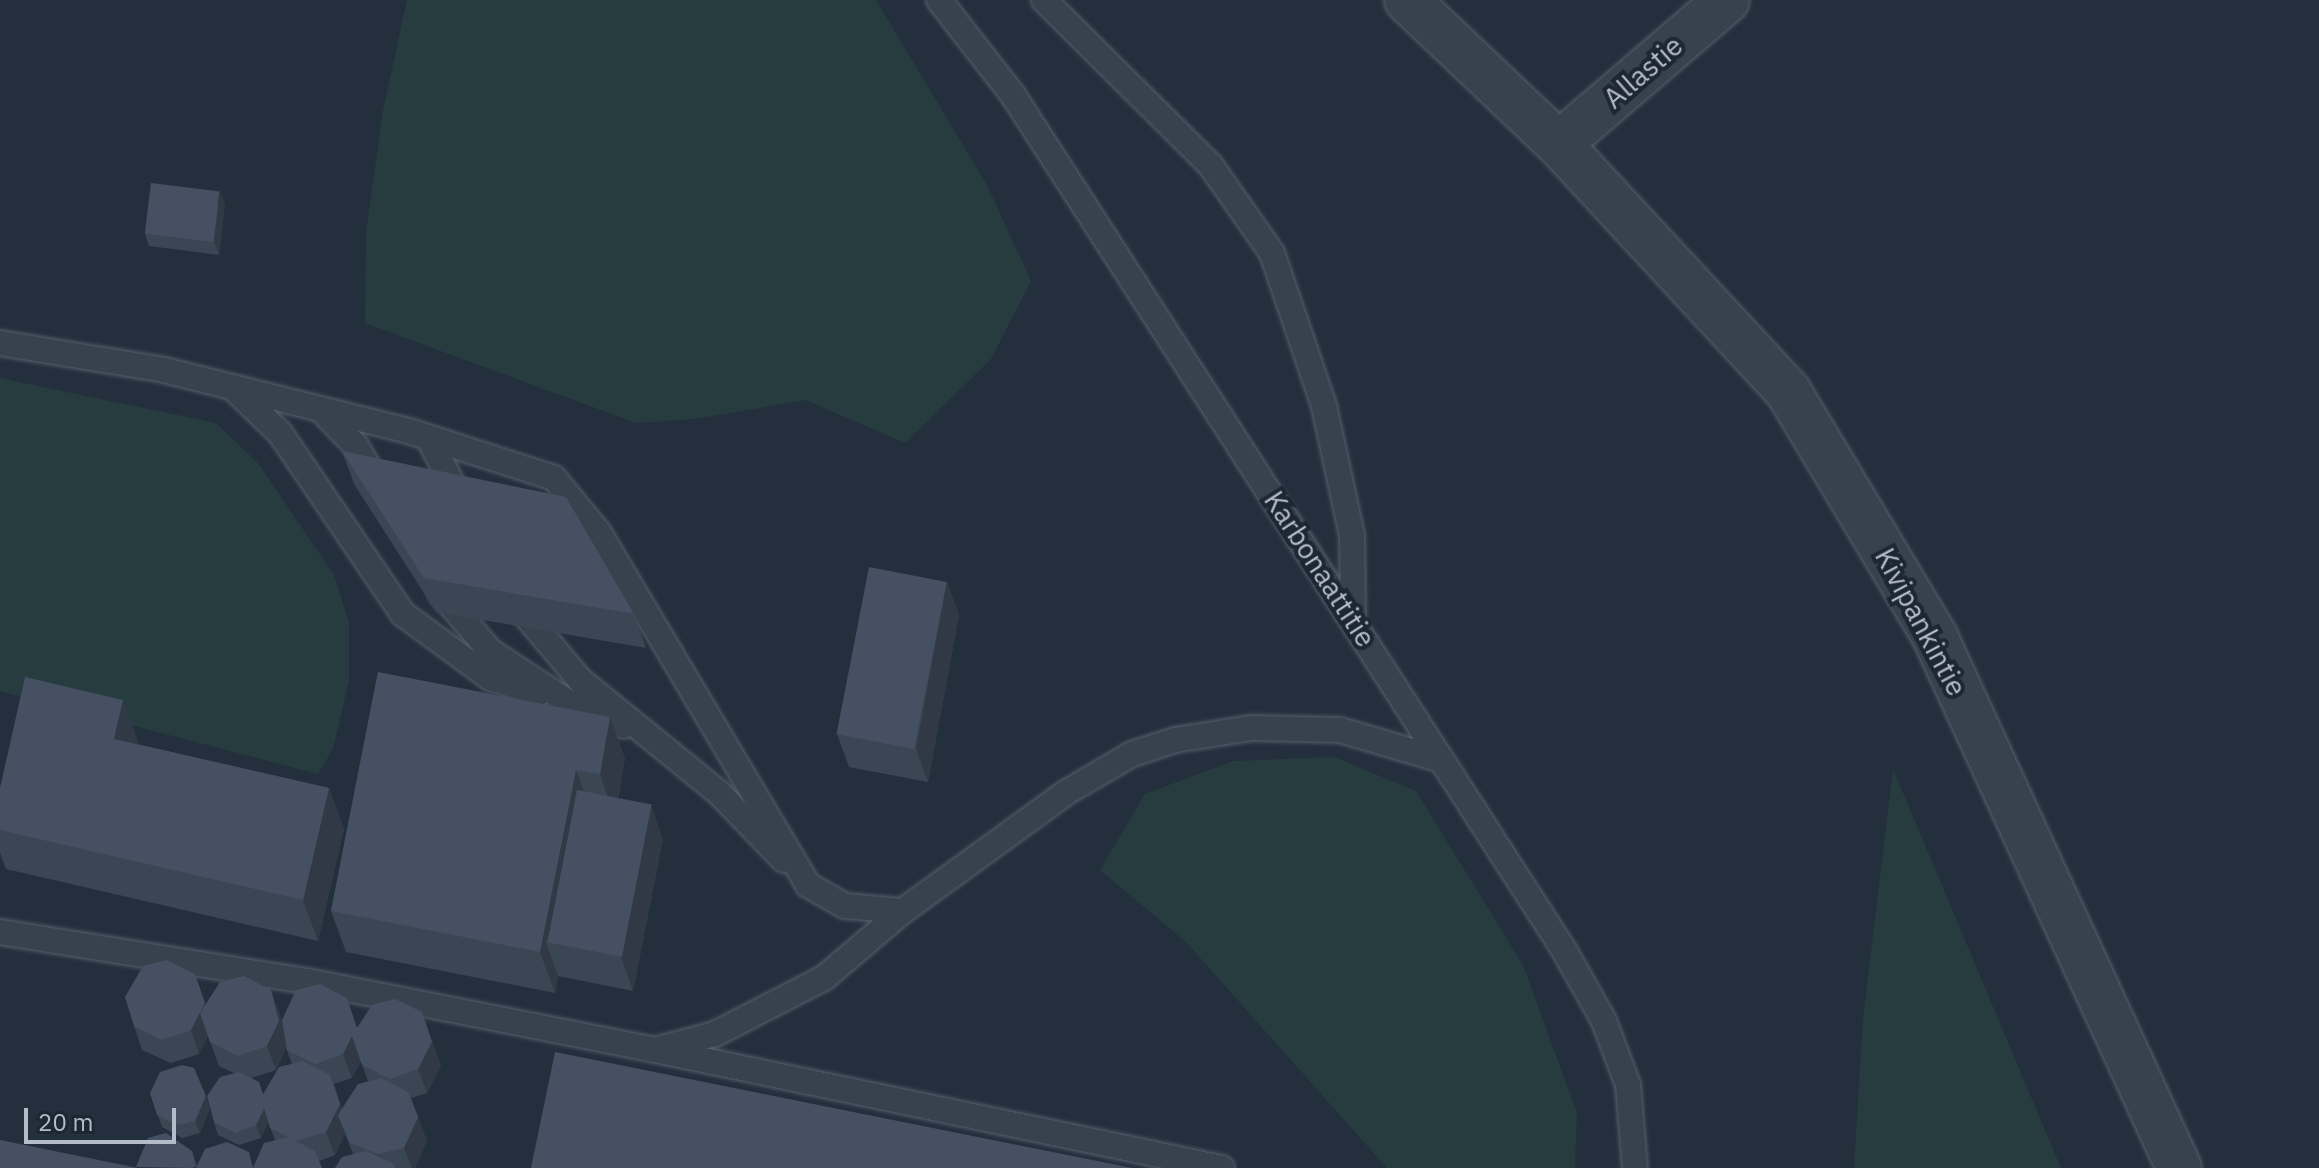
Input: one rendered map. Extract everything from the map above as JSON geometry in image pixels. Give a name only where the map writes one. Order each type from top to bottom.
[{"type":"street","name":"Kivipankintie","points":[[1407,0],[1559,144],[1788,391],[1935,637],[2179,1168]]},
{"type":"street","name":"Allastie","points":[[1559,144],[1727,0]]},
{"type":"lane","name":"Karbonaattitie","points":[[939,0],[1013,95],[1442,760],[1604,1021],[1628,1085],[1635,1168]]},
{"type":"lane","points":[[1044,0],[1211,166],[1272,253],[1327,421],[1352,535],[1353,621]]},
{"type":"lane","points":[[0,343],[164,370],[428,437],[554,478],[599,533],[808,885]]},
{"type":"lane","points":[[232,388],[280,433],[403,614],[490,678],[565,700],[651,738]]},
{"type":"lane","points":[[321,410],[356,446],[387,499]]},
{"type":"lane","points":[[428,437],[475,526]]},
{"type":"lane","points":[[425,566],[440,592],[490,651],[565,700]]},
{"type":"lane","points":[[504,581],[519,608],[580,680],[719,793],[808,885],[845,906],[903,911]]},
{"type":"lane","points":[[654,1050],[715,1034],[824,978],[903,911],[1067,792],[1132,754],[1175,740],[1252,728],[1340,730],[1442,760]]},
{"type":"lane","points":[[0,932],[307,981],[1222,1168]]},
{"type":"green space","points":[[407,0],[876,0],[987,185],[1031,281],[991,359],[905,443],[806,400],[695,419],[636,423],[365,323],[366,232],[383,110]]},
{"type":"green space","points":[[0,378],[216,423],[258,463],[334,575],[349,623],[349,681],[333,749],[318,774],[0,691]]},
{"type":"green space","points":[[1334,757],[1416,791],[1523,965],[1577,1113],[1575,1168],[1387,1168],[1186,942],[1100,870],[1145,794],[1233,761]]},
{"type":"green space","points":[[1893,769],[2061,1168],[1854,1168],[1863,1018]]},
{"type":"building","points":[[151,183],[219,191],[213,242],[145,234]]},
{"type":"building","points":[[342,451],[566,497],[634,614],[424,578]]},
{"type":"building","points":[[869,567],[947,582],[914,749],[837,734]]},
{"type":"building","points":[[378,672],[610,717],[600,774],[576,770],[540,952],[331,911]]},
{"type":"building","points":[[25,677],[123,700],[114,739],[329,788],[303,900],[0,830],[0,788]]},
{"type":"building","points":[[577,790],[652,805],[622,957],[547,942]]},
{"type":"building","points":[[167,960],[195,974],[205,1003],[191,1030],[162,1040],[134,1026],[125,997],[143,966]]},
{"type":"building","points":[[244,976],[271,990],[279,1021],[267,1046],[238,1056],[210,1042],[200,1013],[220,982]]},
{"type":"building","points":[[320,984],[347,998],[357,1028],[372,1005],[395,999],[422,1012],[432,1042],[418,1069],[390,1079],[362,1065],[352,1036],[343,1054],[315,1064],[287,1050],[282,1020],[296,990]]},
{"type":"building","points":[[555,1052],[1132,1168],[531,1168]]},
{"type":"building","points":[[303,1061],[330,1075],[340,1104],[326,1132],[296,1141],[315,1151],[322,1168],[253,1168],[264,1143],[289,1137],[270,1128],[261,1098],[279,1067]]},
{"type":"building","points":[[182,1065],[194,1068],[206,1096],[195,1121],[178,1125],[157,1115],[150,1093],[160,1072]]},
{"type":"building","points":[[239,1072],[259,1082],[264,1109],[256,1125],[235,1133],[214,1122],[207,1096],[220,1077]]},
{"type":"building","points":[[381,1078],[408,1092],[418,1117],[404,1148],[378,1154],[350,1143],[338,1115],[358,1084]]},
{"type":"building","points":[[166,1133],[192,1151],[193,1168],[136,1167],[148,1138]]},
{"type":"building","points":[[0,1140],[138,1168],[0,1168]]},
{"type":"building","points":[[227,1142],[249,1152],[253,1168],[196,1168],[205,1149]]},
{"type":"building","points":[[366,1151],[394,1164],[395,1168],[335,1168],[342,1157]]}]
